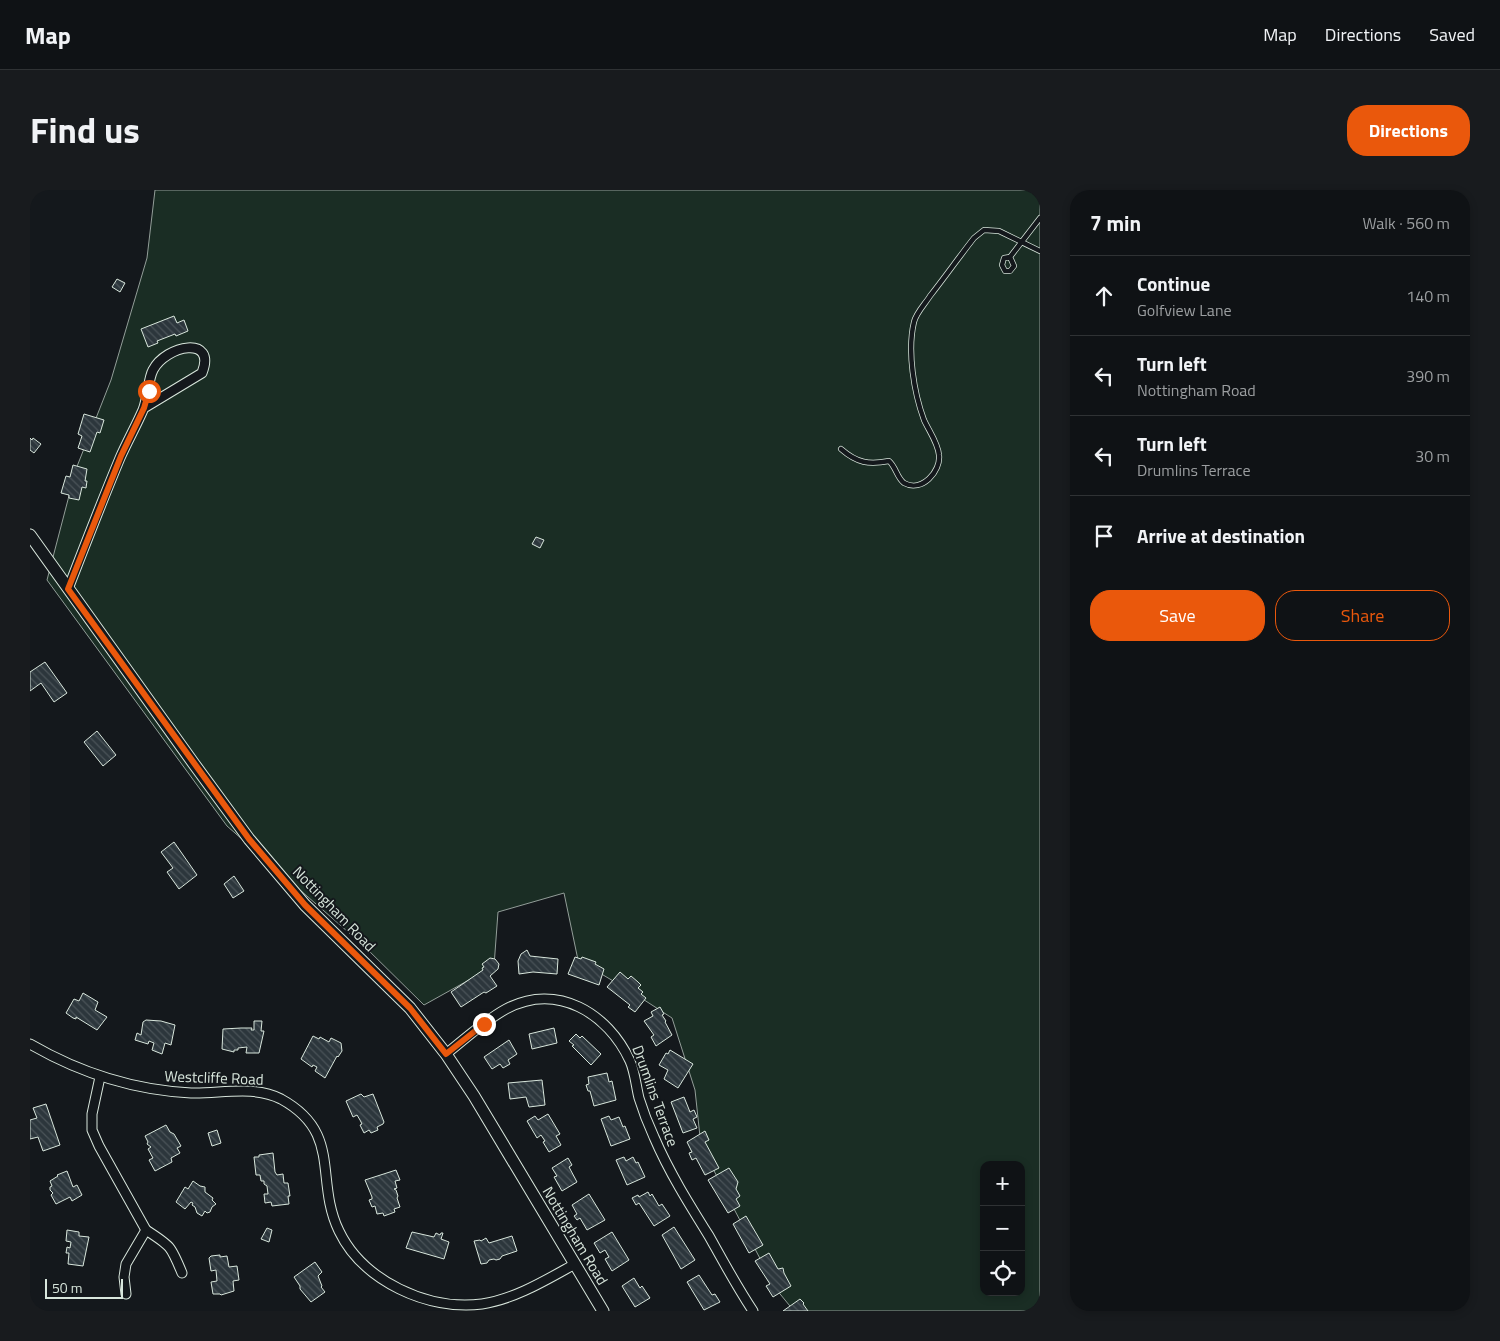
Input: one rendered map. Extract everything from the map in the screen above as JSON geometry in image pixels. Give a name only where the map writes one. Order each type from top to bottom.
[{"type":"street","points":[[68,589],[121,456],[144,408],[152,371],[164,356],[179,349],[193,347],[201,352],[205,358],[205,367],[202,373],[144,408]]},
{"type":"street","name":"Nottingham Road","points":[[30,535],[249,839],[305,905],[410,1008],[446,1054],[474,1096],[603,1311]]},
{"type":"street","name":"Drumlins Terrace","points":[[446,1054],[506,1009],[524,1001],[545,1000],[570,1003],[585,1009],[604,1022],[619,1040],[631,1063],[639,1098],[653,1136],[668,1168],[753,1311]]},
{"type":"street","name":"Westcliffe Road","points":[[30,1044],[61,1060],[116,1082],[161,1091],[266,1093],[279,1098],[299,1110],[316,1132],[322,1146],[331,1208],[339,1231],[364,1264],[382,1279],[401,1290],[430,1300],[460,1305],[482,1304],[509,1297],[575,1264]]},
{"type":"street","points":[[100,1077],[92,1114],[92,1130],[103,1154],[146,1230],[166,1242],[172,1250],[182,1273]]},
{"type":"street","points":[[126,1294],[124,1277],[126,1264],[146,1230]]},
{"type":"lane","points":[[1010,257],[1040,218]]},
{"type":"lane","points":[[842,449],[850,457],[864,462],[889,461],[902,481],[907,484],[922,483],[929,479],[936,471],[939,453],[922,414],[912,373],[911,354],[914,321],[974,238],[984,230],[999,231],[1040,251]]},
{"type":"green space","points":[[155,190],[1040,190],[1040,1311],[794,1311],[776,1289],[701,1146],[695,1090],[672,1018],[578,960],[564,893],[498,912],[494,966],[424,1005],[364,946],[227,826],[47,580],[76,469],[111,380],[147,258]]},
{"type":"building","points":[[117,279],[125,283],[120,292],[112,287]]},
{"type":"building","points":[[174,316],[177,323],[184,320],[188,331],[157,341],[158,343],[148,347],[141,329]]},
{"type":"building","points":[[84,414],[104,420],[100,433],[97,432],[90,452],[78,448],[82,436],[78,434]]},
{"type":"building","points":[[30,438],[41,444],[34,453],[30,450]]},
{"type":"building","points":[[73,465],[87,469],[86,488],[82,487],[79,500],[69,498],[69,495],[61,493],[66,476],[70,477]]},
{"type":"building","points":[[536,537],[544,540],[540,548],[532,544]]},
{"type":"building","points":[[45,662],[67,693],[54,702],[41,683],[30,691],[30,672]]},
{"type":"building","points":[[97,731],[116,755],[103,766],[84,742]]},
{"type":"building","points":[[174,842],[197,875],[179,889],[167,872],[173,868],[161,852]]},
{"type":"building","points":[[234,876],[244,891],[233,898],[224,884]]},
{"type":"building","points":[[527,950],[530,956],[558,959],[557,974],[533,972],[519,974],[518,961],[521,954]]},
{"type":"building","points":[[575,957],[581,959],[582,957],[596,962],[595,964],[604,969],[599,985],[568,974]]},
{"type":"building","points":[[490,958],[495,959],[499,964],[498,969],[490,976],[497,986],[461,1007],[451,992],[483,970],[482,964]]},
{"type":"building","points":[[620,972],[628,979],[631,976],[641,985],[638,988],[646,998],[635,1012],[628,1007],[630,1005],[607,987]]},
{"type":"building","points":[[83,993],[98,1002],[95,1010],[107,1017],[97,1030],[66,1013],[74,999],[79,1001]]},
{"type":"building","points":[[660,1007],[672,1035],[656,1046],[651,1037],[654,1035],[644,1021],[653,1016],[651,1012]]},
{"type":"building","points":[[146,1020],[161,1021],[175,1025],[171,1045],[165,1043],[162,1054],[152,1050],[154,1043],[149,1041],[148,1044],[135,1040],[137,1033],[141,1035],[143,1022]]},
{"type":"building","points":[[254,1021],[262,1021],[261,1031],[264,1031],[259,1053],[246,1053],[247,1047],[238,1048],[234,1052],[222,1049],[223,1029],[252,1028],[251,1030],[254,1030]]},
{"type":"building","points":[[554,1028],[557,1043],[532,1049],[529,1034]]},
{"type":"building","points":[[576,1034],[580,1038],[582,1036],[601,1054],[591,1065],[569,1041]]},
{"type":"building","points":[[313,1036],[319,1039],[320,1037],[329,1042],[331,1038],[341,1043],[342,1051],[337,1056],[325,1078],[315,1071],[317,1067],[313,1065],[312,1067],[301,1059]]},
{"type":"building","points":[[509,1040],[517,1054],[508,1060],[510,1064],[503,1068],[500,1064],[492,1069],[484,1057]]},
{"type":"building","points":[[670,1050],[693,1064],[678,1088],[664,1079],[668,1070],[659,1065]]},
{"type":"building","points":[[607,1073],[609,1082],[612,1081],[616,1100],[594,1106],[590,1091],[588,1091],[586,1085],[589,1084],[588,1077]]},
{"type":"building","points":[[542,1080],[545,1105],[529,1107],[526,1097],[510,1099],[508,1083]]},
{"type":"building","points":[[361,1094],[364,1097],[373,1094],[384,1122],[377,1127],[378,1130],[371,1133],[369,1130],[364,1133],[360,1120],[357,1115],[353,1117],[346,1101]]},
{"type":"building","points":[[684,1097],[690,1112],[694,1110],[697,1117],[693,1119],[697,1128],[683,1133],[671,1102]]},
{"type":"building","points":[[46,1104],[60,1145],[43,1151],[38,1137],[30,1139],[30,1120],[37,1118],[33,1108]]},
{"type":"building","points":[[548,1114],[560,1134],[556,1136],[561,1145],[549,1152],[541,1135],[537,1138],[527,1121],[535,1116],[538,1120]]},
{"type":"building","points":[[609,1116],[611,1120],[619,1117],[630,1139],[611,1146],[601,1119]]},
{"type":"building","points":[[166,1125],[181,1146],[177,1148],[180,1153],[171,1158],[172,1162],[155,1171],[149,1160],[153,1158],[148,1149],[151,1147],[147,1144],[145,1136]]},
{"type":"building","points":[[217,1130],[221,1143],[212,1146],[208,1133]]},
{"type":"building","points":[[705,1131],[709,1140],[705,1142],[719,1168],[705,1175],[696,1158],[692,1160],[689,1153],[692,1152],[687,1142]]},
{"type":"building","points":[[273,1153],[275,1172],[277,1175],[283,1174],[284,1183],[288,1183],[289,1204],[272,1206],[271,1202],[265,1203],[264,1194],[268,1194],[267,1186],[264,1184],[264,1181],[261,1181],[260,1175],[256,1175],[254,1157]]},
{"type":"building","points":[[624,1157],[626,1161],[633,1157],[636,1163],[638,1162],[645,1177],[627,1185],[616,1160]]},
{"type":"building","points":[[568,1158],[572,1165],[569,1167],[577,1182],[562,1191],[554,1177],[557,1176],[552,1168]]},
{"type":"building","points":[[729,1168],[738,1182],[736,1189],[740,1196],[736,1199],[740,1206],[728,1213],[708,1180]]},
{"type":"building","points":[[396,1170],[400,1180],[395,1181],[397,1188],[394,1189],[398,1196],[400,1207],[394,1209],[395,1212],[384,1216],[383,1213],[377,1214],[375,1206],[372,1207],[369,1200],[372,1197],[365,1180]]},
{"type":"building","points":[[67,1171],[73,1187],[77,1185],[82,1195],[72,1201],[70,1197],[56,1204],[51,1195],[53,1193],[50,1190],[52,1186],[50,1181],[57,1175]]},
{"type":"building","points":[[193,1181],[205,1187],[205,1192],[213,1198],[212,1200],[216,1204],[210,1212],[207,1213],[205,1211],[202,1216],[197,1213],[192,1205],[193,1203],[191,1202],[185,1209],[176,1202],[185,1187],[188,1189]]},
{"type":"building","points":[[648,1192],[650,1196],[652,1194],[659,1206],[662,1204],[670,1216],[654,1226],[639,1203],[636,1205],[632,1198],[638,1195],[639,1197]]},
{"type":"building","points":[[589,1194],[605,1220],[587,1230],[580,1218],[577,1220],[574,1216],[577,1214],[572,1205]]},
{"type":"building","points":[[746,1216],[763,1245],[749,1253],[733,1224]]},
{"type":"building","points":[[674,1227],[695,1260],[681,1269],[662,1235]]},
{"type":"building","points":[[267,1228],[272,1230],[269,1242],[261,1239]]},
{"type":"building","points":[[67,1230],[79,1232],[79,1236],[89,1237],[83,1266],[68,1264],[69,1253],[66,1253],[67,1247],[70,1248],[71,1242],[66,1241]]},
{"type":"building","points":[[412,1232],[434,1237],[436,1233],[440,1235],[443,1233],[441,1239],[449,1242],[444,1259],[406,1248]]},
{"type":"building","points":[[612,1232],[629,1260],[612,1271],[605,1259],[609,1257],[605,1250],[600,1253],[594,1243]]},
{"type":"building","points":[[512,1236],[517,1251],[502,1256],[500,1259],[489,1260],[487,1263],[481,1264],[474,1241],[481,1241],[486,1238],[489,1243]]},
{"type":"building","points":[[769,1253],[778,1269],[783,1268],[791,1286],[773,1297],[766,1286],[770,1284],[755,1261]]},
{"type":"building","points":[[220,1255],[220,1257],[227,1256],[229,1267],[237,1266],[239,1280],[233,1281],[234,1291],[221,1295],[213,1294],[211,1282],[217,1281],[216,1270],[211,1271],[209,1258]]},
{"type":"building","points":[[315,1262],[322,1272],[318,1276],[321,1287],[325,1292],[311,1302],[300,1289],[294,1277]]},
{"type":"building","points":[[699,1275],[712,1295],[715,1294],[720,1302],[704,1310],[687,1282]]},
{"type":"building","points":[[634,1278],[640,1288],[642,1286],[650,1298],[635,1307],[622,1286]]},
{"type":"building","points":[[800,1299],[808,1311],[783,1311]]},
{"type":"route","points":[[149,391],[144,408],[121,456],[68,589],[249,839],[305,905],[410,1008],[446,1054],[484,1024]]}]
